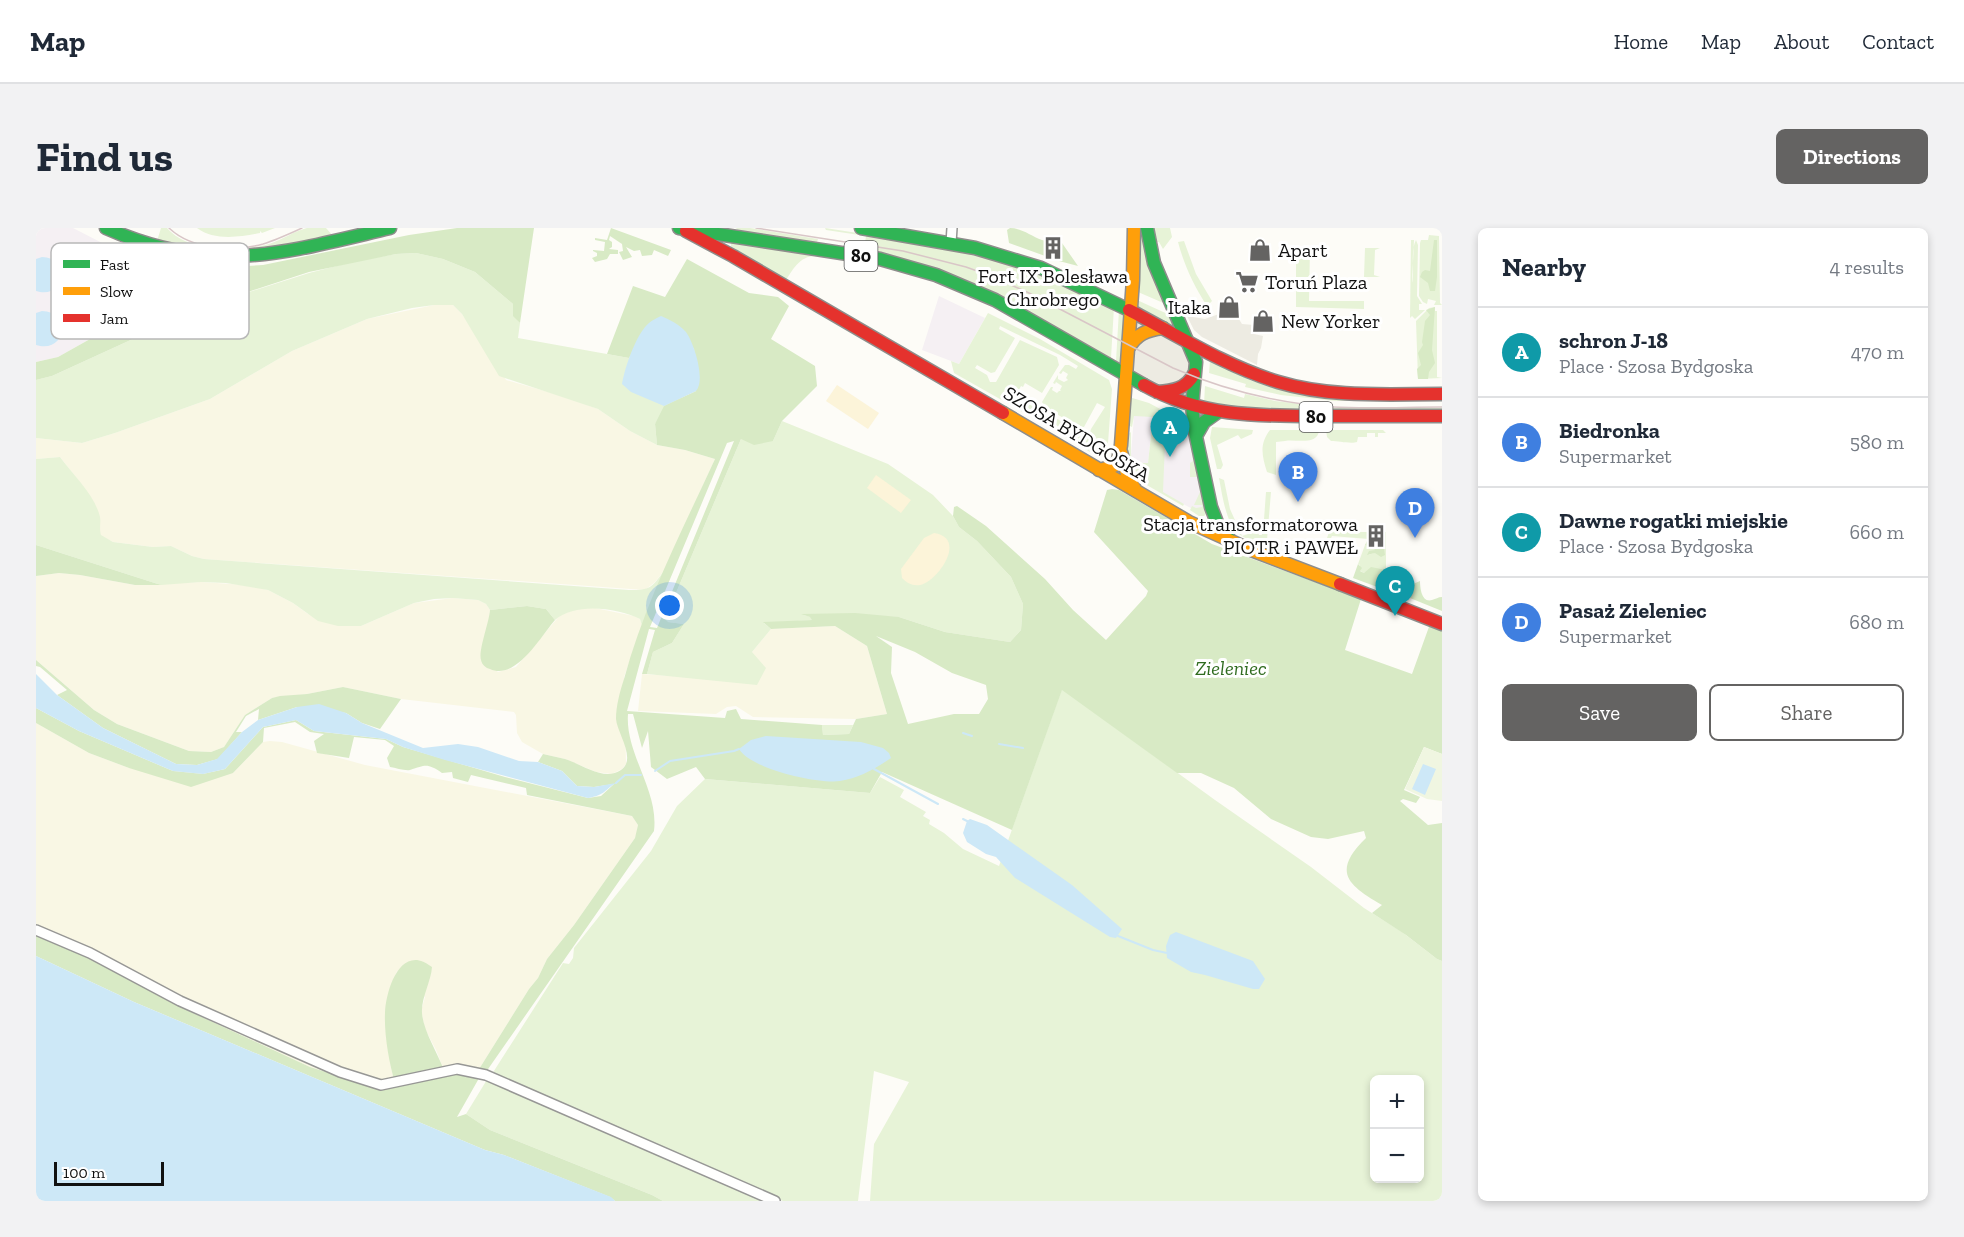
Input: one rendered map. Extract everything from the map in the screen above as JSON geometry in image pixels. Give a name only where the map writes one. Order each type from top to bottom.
[{"type":"street","points":[[106,228],[143,243]]},
{"type":"street","points":[[249,256],[284,252],[390,228]]},
{"type":"street","name":"SZOSA BYDGOSKA","points":[[679,228],[730,232],[878,259],[936,275],[995,300],[1158,392]]},
{"type":"street","name":"SZOSA BYDGOSKA","points":[[679,228],[733,256],[1190,522],[1233,543],[1442,622]]},
{"type":"street","name":"80","points":[[861,228],[951,243],[1009,257],[1041,268],[1105,297],[1260,376],[1296,386],[1353,395],[1442,394]]},
{"type":"street","points":[[951,243],[952,228]]},
{"type":"street","points":[[1099,470],[1114,467],[1118,461],[1121,444],[1133,280],[1134,228]]},
{"type":"street","points":[[1147,228],[1154,263],[1195,356],[1197,367],[1192,406],[1196,436],[1211,507],[1222,531],[1233,543]]},
{"type":"street","points":[[730,232],[729,249],[733,256]]},
{"type":"street","points":[[1105,297],[1121,296],[1128,291],[1133,280]]},
{"type":"street","points":[[1128,350],[1132,340],[1142,333],[1163,328]]},
{"type":"street","points":[[1158,392],[1179,390],[1187,385],[1197,367]]},
{"type":"street","name":"80","points":[[1158,392],[1192,406],[1218,412],[1278,416],[1442,416]]},
{"type":"street","points":[[1196,436],[1203,423],[1218,412]]},
{"type":"street","points":[[1121,444],[1125,468],[1137,493]]},
{"type":"street","points":[[1190,522],[1205,519],[1210,514],[1211,507]]},
{"type":"street","points":[[36,930],[127,971],[180,1001],[340,1072],[381,1084],[457,1069],[486,1075],[775,1201]]},
{"type":"shaded area","points":[[36,228],[73,228],[102,243],[51,243],[51,339],[90,339],[58,357],[36,362]]},
{"type":"shaded area","points":[[939,296],[985,318],[959,364],[922,350]]},
{"type":"shaded area","points":[[434,305],[453,305],[462,314],[506,380],[566,397],[598,409],[630,431],[657,445],[715,459],[664,571],[645,590],[204,559],[171,546],[153,547],[113,542],[101,536],[82,485],[60,457],[36,459],[36,438],[82,443],[115,433],[210,399],[292,351],[367,319]]},
{"type":"shaded area","points":[[1128,305],[1192,337],[1194,410],[1123,378]]},
{"type":"shaded area","points":[[1235,313],[1242,324],[1254,325],[1254,334],[1263,336],[1257,365],[1202,337],[1194,330],[1187,316],[1205,319],[1219,314],[1224,317]]},
{"type":"shaded area","points":[[1134,416],[1153,416],[1148,463],[1133,463],[1131,455]]},
{"type":"shaded area","points":[[1153,429],[1189,430],[1204,515],[1149,486]]},
{"type":"shaded area","points":[[59,573],[135,585],[201,582],[246,585],[268,590],[308,614],[361,626],[414,603],[453,598],[478,600],[486,604],[490,610],[481,660],[498,672],[516,667],[561,614],[581,608],[595,608],[634,616],[640,619],[642,626],[624,677],[626,764],[612,774],[596,772],[565,759],[543,754],[522,742],[517,733],[514,712],[401,699],[343,687],[272,698],[245,715],[224,747],[211,752],[189,751],[117,724],[94,710],[36,660],[36,576]]},
{"type":"shaded area","points":[[835,626],[867,646],[887,714],[856,719],[753,717],[736,706],[727,707],[716,714],[638,711],[642,674],[688,677],[752,652],[771,629]]},
{"type":"shaded area","points":[[36,723],[89,753],[129,768],[233,773],[263,742],[282,742],[365,765],[632,816],[638,825],[637,832],[574,925],[547,959],[538,978],[476,1074],[444,1070],[425,1029],[421,1011],[425,997],[397,971],[385,1013],[395,1084],[374,1087],[310,1067],[191,1012],[67,947],[36,936]]},
{"type":"green space","points":[[161,228],[167,228],[176,236],[191,243],[167,243],[157,241]]},
{"type":"green space","points":[[197,228],[275,228],[262,233],[260,231],[260,233],[227,237],[211,235]]},
{"type":"green space","points":[[307,228],[326,228],[333,236],[285,246],[249,251],[249,248],[274,242]]},
{"type":"green space","points":[[457,228],[534,228],[520,323],[513,316],[513,304],[475,272],[443,259],[416,253],[396,254],[309,272],[249,292],[249,266],[263,265],[409,235]]},
{"type":"green space","points":[[611,228],[671,250],[668,256],[654,250],[652,255],[642,256],[640,250],[634,251],[626,247],[632,257],[623,260],[619,252],[623,251],[622,244],[610,236],[612,247],[609,249],[618,250],[618,254],[610,254],[607,259],[595,262],[592,258],[597,256],[597,253],[593,250],[604,251],[605,242],[595,240],[595,238],[607,240]]},
{"type":"green space","points":[[736,228],[750,228],[818,239],[816,245],[739,232]]},
{"type":"green space","points":[[825,228],[943,246],[1036,271],[1114,307],[1111,358],[992,291],[936,270],[864,250],[866,236]]},
{"type":"green space","points":[[1010,228],[1044,241],[1062,243],[1078,266],[1009,243],[1007,230]]},
{"type":"green space","points":[[1139,228],[1143,228],[1168,305],[1138,292]]},
{"type":"green space","points":[[1152,228],[1170,228],[1172,237],[1163,249],[1159,242],[1156,242]]},
{"type":"green space","points":[[1429,235],[1439,236],[1440,303],[1442,305],[1434,305],[1436,301],[1428,299],[1427,304],[1419,296],[1420,243],[1421,240],[1428,240]]},
{"type":"green space","points":[[1411,240],[1414,240],[1414,248],[1416,240],[1418,245],[1417,296],[1422,304],[1419,304],[1419,310],[1425,310],[1415,319],[1412,316],[1410,318]]},
{"type":"green space","points":[[1434,240],[1437,240],[1437,277],[1435,291],[1430,291],[1428,283],[1420,277],[1425,270],[1430,271]]},
{"type":"green space","points":[[1184,241],[1196,274],[1212,301],[1207,306],[1183,259],[1178,242]]},
{"type":"green space","points":[[731,243],[815,253],[815,256],[801,261],[785,282],[731,248]]},
{"type":"green space","points":[[1296,248],[1310,248],[1309,301],[1364,301],[1364,309],[1296,307]]},
{"type":"green space","points":[[1365,248],[1380,248],[1375,250],[1374,275],[1380,277],[1364,277]]},
{"type":"green space","points":[[416,253],[443,259],[475,272],[513,304],[514,316],[520,323],[518,338],[629,358],[635,347],[694,348],[696,391],[678,401],[655,424],[657,445],[630,431],[598,409],[499,376],[462,314],[453,305],[434,305],[367,319],[292,351],[210,399],[115,433],[82,443],[36,438],[36,380],[52,376],[133,339],[249,339],[249,292],[309,273],[396,254]]},
{"type":"green space","name":"Zieleniec","points":[[687,259],[749,293],[778,297],[789,306],[771,339],[815,366],[817,386],[782,421],[773,441],[754,445],[741,439],[665,619],[668,622],[684,624],[672,643],[653,652],[647,674],[642,674],[655,630],[649,629],[627,711],[725,718],[727,711],[736,709],[741,719],[822,725],[823,735],[849,734],[856,719],[887,714],[867,646],[835,626],[771,629],[763,622],[812,620],[801,614],[855,613],[899,617],[945,632],[1010,642],[1021,630],[1023,604],[1011,577],[977,541],[959,527],[953,516],[954,507],[957,506],[986,526],[1045,579],[1073,610],[1106,640],[1148,591],[1094,532],[1107,490],[1112,489],[1119,490],[1212,544],[1361,599],[1345,650],[1412,674],[1430,624],[1442,629],[1442,754],[1424,747],[1404,790],[1420,797],[1416,803],[1403,799],[1400,801],[1428,825],[1442,823],[1442,961],[1372,913],[1382,905],[1360,891],[1348,877],[1349,860],[1366,838],[1364,831],[1328,839],[1311,837],[1271,819],[1234,788],[1201,773],[1177,773],[1062,690],[1012,830],[882,772],[870,793],[705,779],[696,767],[667,779],[651,767],[648,731],[642,748],[633,714],[628,714],[628,729],[636,758],[652,801],[654,831],[486,1072],[476,1074],[538,978],[547,959],[574,925],[635,838],[638,825],[632,816],[527,795],[526,788],[471,775],[468,782],[453,778],[452,772],[442,773],[430,766],[408,770],[390,767],[387,758],[394,746],[385,740],[354,737],[349,758],[317,753],[314,741],[324,734],[310,732],[295,722],[264,728],[263,742],[233,773],[191,787],[89,753],[36,723],[36,708],[79,731],[173,771],[203,774],[225,769],[263,727],[296,720],[314,731],[386,739],[403,747],[505,777],[588,798],[601,796],[614,784],[594,787],[577,786],[562,771],[538,762],[543,754],[607,774],[621,770],[627,759],[616,719],[621,688],[653,595],[715,459],[657,445],[655,424],[664,406],[696,391],[694,348],[635,347],[629,358],[607,354],[633,286],[665,297]],"holes":[[[734,441],[657,628],[650,627],[727,443]],[[876,636],[915,652],[952,673],[986,685],[988,699],[979,714],[954,714],[908,724],[891,673],[892,647]]]},
{"type":"green space","points":[[1137,300],[1172,316],[1178,329],[1137,308]]},
{"type":"green space","points":[[1435,307],[1437,311],[1437,377],[1442,378],[1418,379],[1416,321],[1429,308]]},
{"type":"green space","points":[[1435,307],[1432,350],[1435,363],[1429,372],[1428,379],[1418,379],[1417,369],[1421,365],[1418,353],[1423,345],[1425,321],[1430,315],[1426,310]]},
{"type":"green space","points":[[1119,310],[1127,314],[1123,365],[1116,361]]},
{"type":"green space","points":[[988,313],[1040,339],[1109,380],[1112,389],[1108,443],[1090,452],[1038,421],[1037,414],[1040,409],[1094,440],[1096,437],[1090,433],[1091,429],[1105,407],[1097,403],[1084,427],[1080,428],[1045,407],[1042,402],[1051,387],[1057,393],[1061,391],[1062,386],[1056,382],[1053,383],[1058,375],[1058,379],[1064,382],[1068,380],[1066,378],[1068,374],[1063,371],[1059,373],[1065,365],[1076,369],[1078,366],[1000,326],[999,329],[1015,338],[995,372],[991,373],[977,365],[975,368],[987,375],[990,382],[996,382],[1020,340],[1057,357],[1059,365],[1042,393],[1025,383],[1015,397],[1034,407],[1028,415],[954,373],[951,361],[959,364]]},
{"type":"green space","points":[[90,339],[133,339],[52,376],[36,380],[36,362],[58,357]]},
{"type":"green space","points":[[1210,361],[1252,381],[1288,389],[1442,399],[1442,401],[1335,401],[1281,395],[1245,387],[1246,384],[1209,373]]},
{"type":"green space","points":[[1205,386],[1244,398],[1245,394],[1275,401],[1336,408],[1442,408],[1442,412],[1281,412],[1204,404]]},
{"type":"green space","points":[[1129,397],[1149,403],[1190,425],[1207,513],[1204,516],[1199,516],[1190,510],[1192,506],[1196,508],[1202,505],[1194,505],[1200,492],[1197,477],[1190,477],[1190,463],[1193,461],[1188,433],[1180,434],[1180,439],[1169,440],[1165,443],[1163,492],[1184,504],[1183,506],[1133,477],[1125,456],[1126,436],[1131,432],[1133,463],[1148,463],[1153,417],[1134,416],[1132,427],[1128,425]]},
{"type":"green space","points":[[782,421],[888,464],[933,495],[953,516],[959,527],[977,541],[1011,577],[1023,604],[1021,630],[1010,642],[945,632],[899,617],[804,615],[813,620],[764,623],[771,629],[752,652],[766,668],[757,685],[647,674],[653,652],[672,643],[684,624],[667,622],[665,619],[741,439],[773,441]]},
{"type":"green space","points":[[1212,427],[1253,430],[1252,434],[1241,439],[1238,435],[1217,445],[1223,465],[1221,469],[1217,469],[1210,438]]},
{"type":"green space","points":[[1270,430],[1319,430],[1318,435],[1311,440],[1276,442],[1276,475],[1267,472],[1263,455],[1264,440]]},
{"type":"green space","points":[[1326,430],[1383,430],[1386,433],[1378,433],[1378,437],[1375,437],[1375,433],[1367,433],[1367,437],[1358,437],[1357,442],[1348,443],[1331,441],[1327,437]]},
{"type":"green space","points":[[60,457],[93,501],[100,517],[101,535],[113,542],[153,547],[171,546],[204,559],[629,590],[650,587],[664,571],[642,626],[640,619],[609,610],[574,611],[555,620],[546,609],[527,606],[490,610],[486,604],[478,600],[453,598],[414,603],[361,626],[338,626],[318,621],[293,603],[268,590],[226,583],[161,585],[36,545],[36,459]]},
{"type":"green space","points":[[1219,478],[1224,480],[1230,509],[1242,536],[1248,534],[1247,531],[1257,528],[1259,535],[1262,535],[1260,528],[1263,533],[1266,492],[1271,492],[1267,540],[1280,544],[1279,550],[1265,545],[1263,540],[1262,544],[1247,539],[1241,536],[1235,530],[1225,508]]},
{"type":"green space","points":[[1329,532],[1386,532],[1386,570],[1364,573],[1359,570],[1360,565],[1358,564],[1365,545],[1375,550],[1368,555],[1383,550],[1381,540],[1332,536],[1327,538]]},
{"type":"green space","points":[[1368,539],[1381,540],[1385,555],[1381,557],[1375,553],[1367,555],[1369,551],[1375,550],[1365,545]]},
{"type":"green space","points":[[36,545],[161,585],[135,585],[59,573],[36,576]]},
{"type":"green space","points":[[1358,564],[1362,568],[1360,571],[1364,573],[1371,567],[1386,570],[1387,580],[1383,586],[1380,588],[1353,578]]},
{"type":"green space","points":[[1420,581],[1421,591],[1426,599],[1442,597],[1442,611],[1410,598],[1413,584]]},
{"type":"green space","points":[[527,606],[546,609],[555,620],[527,655],[509,669],[500,671],[483,665],[480,656],[490,610]]},
{"type":"green space","points":[[36,660],[94,710],[117,724],[189,751],[211,752],[224,747],[245,715],[272,698],[280,696],[307,694],[343,687],[401,699],[380,729],[362,723],[346,713],[297,707],[258,720],[259,709],[246,716],[236,732],[242,732],[218,759],[197,765],[176,764],[103,728],[57,695],[67,690],[36,666]]},
{"type":"green space","points":[[1062,689],[1311,867],[1364,908],[1442,961],[1442,1201],[870,1201],[874,1144],[909,1082],[874,1071],[858,1201],[783,1201],[492,1074],[563,963],[569,964],[573,958],[574,948],[651,851],[677,806],[705,779],[870,793],[880,777],[904,790],[900,797],[926,812],[923,816],[930,820],[929,824],[963,849],[999,866]]},
{"type":"green space","points":[[822,725],[853,725],[849,734],[823,735]]},
{"type":"green space","points":[[1424,747],[1442,754],[1442,801],[1427,799],[1405,789]]},
{"type":"green space","points":[[36,936],[67,947],[191,1012],[310,1067],[374,1087],[395,1083],[387,1048],[385,1021],[386,1003],[392,981],[404,964],[412,960],[421,961],[432,967],[423,1002],[423,1020],[444,1070],[476,1074],[478,1080],[457,1117],[466,1114],[490,1130],[663,1201],[615,1201],[504,1155],[485,1150],[134,1002],[36,956]]},
{"type":"green space","points":[[488,1078],[763,1201],[663,1201],[490,1130],[466,1114]]},
{"type":"sand","points":[[837,385],[879,413],[868,429],[826,401]]},
{"type":"sand","points":[[876,475],[911,500],[901,513],[867,488]]},
{"type":"sand","points":[[934,533],[944,537],[949,543],[946,559],[935,576],[927,582],[920,585],[910,584],[902,578],[901,569],[924,538]]},
{"type":"water","points":[[42,257],[51,259],[51,291],[36,291],[36,259]]},
{"type":"water","points":[[42,311],[51,313],[51,339],[58,339],[54,344],[36,345],[36,313]]},
{"type":"water","points":[[661,316],[677,324],[686,332],[695,353],[700,379],[696,391],[664,406],[631,392],[622,384],[628,360],[644,328]]},
{"type":"water","points":[[36,674],[57,695],[103,728],[176,764],[197,765],[217,759],[242,732],[258,720],[297,707],[319,704],[346,713],[362,723],[423,748],[458,744],[478,747],[519,761],[538,762],[562,771],[577,786],[594,787],[616,783],[601,794],[588,798],[445,760],[403,747],[386,739],[314,731],[296,720],[263,727],[225,769],[203,774],[173,771],[79,731],[36,708]]},
{"type":"water","points":[[766,736],[861,742],[883,748],[891,758],[854,778],[840,781],[816,780],[770,769],[746,756],[739,749],[751,740]]},
{"type":"water","points":[[1423,764],[1436,769],[1425,795],[1412,789]]},
{"type":"water","points":[[970,819],[987,825],[1072,885],[1122,929],[1116,938],[1110,937],[1015,878],[996,857],[986,854],[967,842],[963,833]]},
{"type":"water","points":[[1176,932],[1253,961],[1265,979],[1259,989],[1191,972],[1167,958],[1166,946],[1170,935]]},
{"type":"water","points":[[36,956],[134,1002],[485,1150],[504,1155],[611,1197],[615,1201],[36,1201]]},
{"type":"waterway","points":[[963,733],[972,736]]},
{"type":"waterway","points":[[999,744],[1023,748]]},
{"type":"waterway","points":[[655,771],[670,761],[739,749]]},
{"type":"waterway","points":[[874,769],[938,804]]},
{"type":"waterway","points":[[616,783],[625,775],[641,775]]},
{"type":"waterway","points":[[963,819],[967,821]]},
{"type":"waterway","points":[[1118,936],[1167,953]]},
{"type":"tram line","points":[[169,228],[195,243]]},
{"type":"tram line","points":[[249,247],[278,239],[302,228]]},
{"type":"tram line","points":[[756,228],[903,251],[966,267],[1029,293],[1173,368],[1212,383],[1251,394],[1332,407],[1442,407]]},
{"type":"traffic: fast","points":[[106,228],[145,243]]},
{"type":"traffic: fast","points":[[249,255],[281,252],[390,228]]},
{"type":"traffic: fast","points":[[679,228],[880,259],[936,275],[995,300],[1144,385]]},
{"type":"traffic: fast","points":[[861,228],[975,248],[1041,268],[1129,310]]},
{"type":"traffic: fast","points":[[1147,228],[1154,263],[1196,362],[1192,406],[1195,432],[1211,507],[1218,525],[1230,540]]},
{"type":"traffic: fast","points":[[1196,436],[1204,422],[1218,412]]},
{"type":"traffic: slow","points":[[1099,470],[1114,466],[1118,460],[1121,445],[1133,280],[1134,228]]},
{"type":"traffic: slow","points":[[1128,349],[1142,334],[1163,328]]},
{"type":"traffic: slow","points":[[1003,413],[1189,522],[1251,550],[1340,584]]},
{"type":"traffic: slow","points":[[1121,452],[1127,474],[1136,491]]},
{"type":"traffic: jam","points":[[686,231],[1003,413]]},
{"type":"traffic: jam","points":[[1129,310],[1220,359],[1278,382],[1339,393],[1442,394]]},
{"type":"traffic: jam","points":[[1157,392],[1178,388],[1187,383],[1194,374]]},
{"type":"traffic: jam","points":[[1144,385],[1188,404],[1233,413],[1279,416],[1442,416]]},
{"type":"traffic: jam","points":[[1340,584],[1442,624]]},
{"type":"place","name":"Fort IX Bolesława Chrobrego","points":[[1053,248]]},
{"type":"place","name":"Apart","points":[[1260,250]]},
{"type":"place","name":"Toruń Plaza","points":[[1247,282]]},
{"type":"place","name":"Itaka","points":[[1229,307]]},
{"type":"place","name":"New Yorker","points":[[1263,321]]},
{"type":"place","name":"schron J-18","points":[[1170,457]]},
{"type":"place","name":"Biedronka","points":[[1298,502]]},
{"type":"place","name":"Stacja transformatorowa PIOTR i PAWEŁ","points":[[1376,536]]},
{"type":"place","name":"Pasaż Zieleniec","points":[[1415,538]]},
{"type":"place","name":"Dawne rogatki miejskie","points":[[1395,616]]}]
